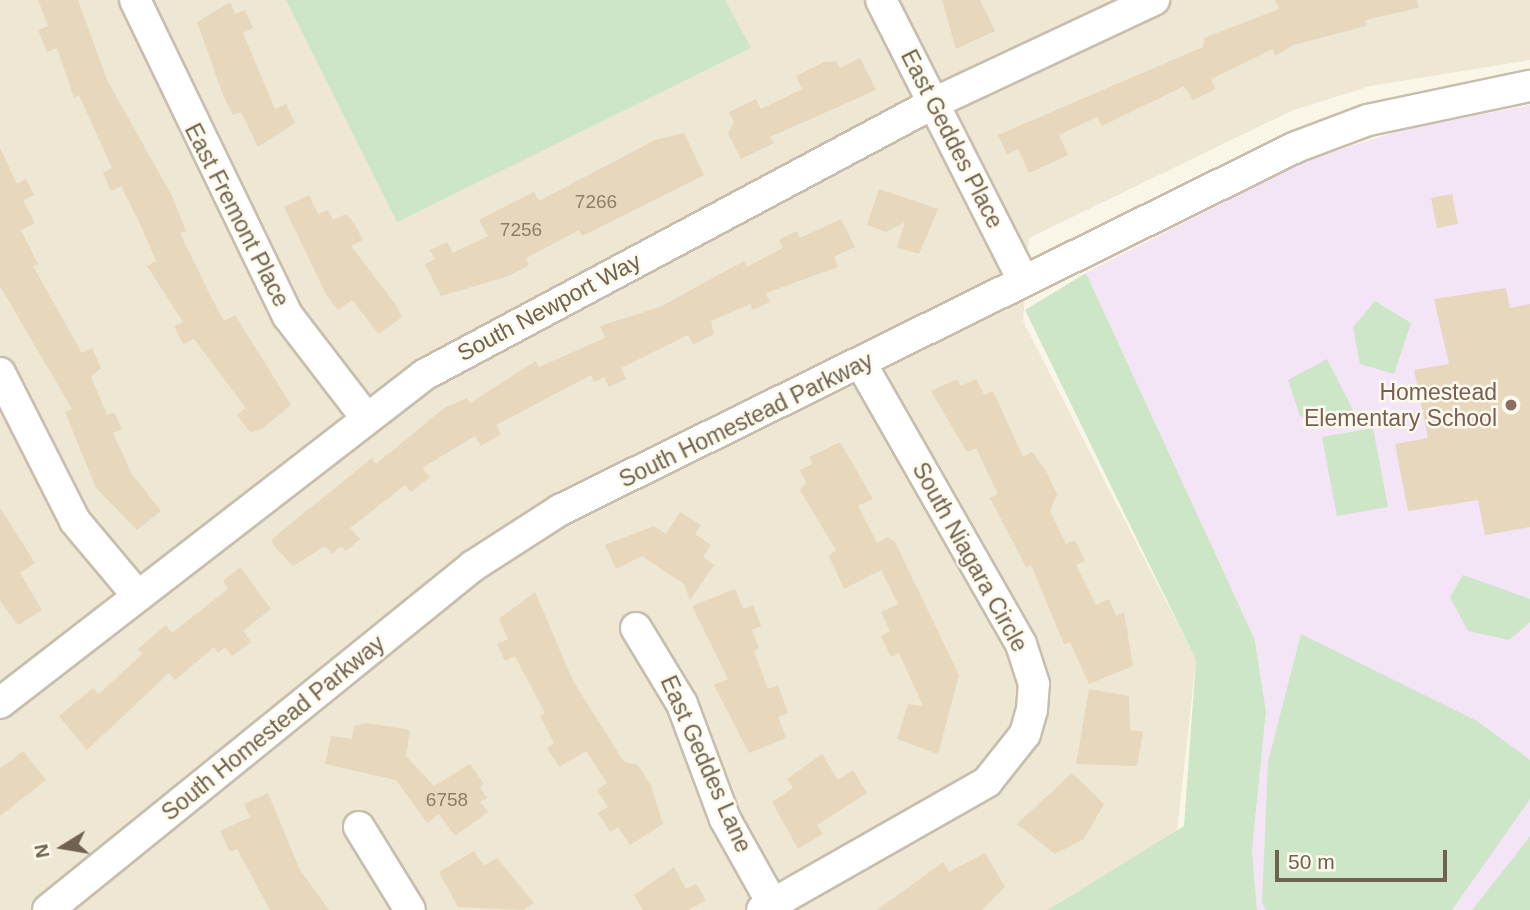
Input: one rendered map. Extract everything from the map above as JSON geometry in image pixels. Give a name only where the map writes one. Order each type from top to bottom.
[{"type":"street","name":"East Fremont Place","points":[[135,0],[288,316],[364,415]]},
{"type":"street","name":"East Geddes Place","points":[[881,0],[936,102],[1022,278]]},
{"type":"street","name":"South Newport Way","points":[[0,703],[364,415],[483,342],[936,102],[1154,0]]},
{"type":"street","name":"South Homestead Parkway","points":[[48,910],[502,545],[861,364],[1022,278],[1332,133],[1530,86]]},
{"type":"street","name":"South Niagara Circle","points":[[767,906],[987,782],[1025,734],[1032,710],[1034,684],[1021,644],[861,364]]},
{"type":"street","points":[[0,373],[75,521],[138,596]]},
{"type":"street","name":"East Geddes Lane","points":[[636,628],[682,704],[725,819],[767,906]]},
{"type":"street","points":[[359,827],[410,910]]},
{"type":"shaded area","points":[[0,0],[1530,0],[1530,60],[1370,86],[1291,111],[1029,238],[1023,321],[1196,660],[1177,831],[1049,910],[0,910]]},
{"type":"shaded area","points":[[1530,105],[1530,910],[1257,910],[1252,850],[1266,712],[1255,640],[1086,273],[1308,160],[1402,130]]},
{"type":"green space","points":[[286,0],[725,0],[751,48],[397,222]]},
{"type":"green space","points":[[1086,273],[1255,640],[1266,712],[1252,850],[1257,910],[1048,910],[1184,826],[1196,660],[1025,310]]},
{"type":"green space","points":[[1375,301],[1411,323],[1394,374],[1360,364],[1353,327]]},
{"type":"green space","points":[[1327,359],[1356,416],[1336,426],[1300,416],[1288,380]]},
{"type":"green space","points":[[1373,428],[1388,507],[1337,516],[1322,437]]},
{"type":"green space","points":[[1463,575],[1530,599],[1530,622],[1509,640],[1468,631],[1450,597]]},
{"type":"green space","points":[[1301,634],[1477,721],[1530,760],[1530,799],[1452,910],[1266,910],[1262,903],[1268,762]]},
{"type":"green space","points":[[1530,836],[1530,910],[1472,910],[1514,857]]},
{"type":"building","points":[[38,0],[78,0],[107,80],[172,196],[186,231],[180,233],[211,297],[224,321],[235,315],[291,405],[262,429],[250,432],[237,415],[246,408],[194,339],[183,344],[174,326],[183,322],[147,266],[156,261],[142,228],[121,186],[111,191],[103,173],[112,168],[79,95],[74,98],[57,48],[47,52],[38,30],[48,26]]},
{"type":"building","points":[[942,0],[980,0],[995,31],[956,49]]},
{"type":"building","points":[[1275,0],[1417,0],[1418,8],[1365,20],[1366,26],[1293,45],[1275,56],[1273,49],[1211,79],[1215,89],[1193,100],[1184,86],[1102,126],[1097,117],[1059,135],[1068,155],[1029,173],[1018,149],[1007,154],[998,135],[1203,47],[1204,38],[1279,9]]},
{"type":"building","points":[[230,2],[235,14],[245,10],[253,28],[243,33],[275,109],[286,104],[295,123],[258,147],[241,112],[233,115],[223,95],[197,22]]},
{"type":"building","points":[[860,58],[876,90],[770,137],[774,143],[741,159],[728,133],[734,122],[729,112],[756,99],[761,109],[802,89],[796,76],[824,62],[836,61],[840,68]]},
{"type":"building","points":[[684,133],[704,175],[582,236],[579,230],[526,258],[529,265],[509,276],[441,296],[425,264],[435,259],[430,250],[447,242],[453,253],[488,236],[479,220],[500,209],[534,192],[539,201],[655,140]]},
{"type":"building","points":[[0,148],[17,184],[26,179],[34,195],[23,200],[35,223],[21,230],[38,264],[33,266],[82,353],[92,348],[101,368],[91,377],[107,415],[114,412],[122,429],[113,433],[132,474],[161,511],[137,530],[96,488],[65,412],[72,409],[0,286]]},
{"type":"building","points":[[879,189],[938,209],[919,254],[897,247],[905,222],[886,232],[867,225]]},
{"type":"building","points":[[1452,194],[1458,224],[1437,228],[1431,198]]},
{"type":"building","points":[[309,195],[318,214],[328,210],[333,220],[346,214],[354,223],[363,240],[351,246],[396,305],[402,317],[379,334],[352,300],[338,310],[327,296],[284,207]]},
{"type":"building","points":[[841,219],[855,247],[834,257],[838,267],[766,293],[770,302],[753,310],[750,304],[711,321],[714,334],[693,345],[688,335],[621,368],[626,379],[609,387],[604,377],[594,382],[591,375],[496,425],[501,434],[481,446],[475,436],[422,468],[430,477],[411,492],[405,485],[350,528],[360,539],[346,551],[341,546],[332,554],[325,546],[293,566],[274,546],[272,539],[372,458],[376,464],[444,408],[467,398],[470,403],[536,361],[539,367],[605,338],[600,326],[660,307],[744,261],[747,267],[783,248],[779,240],[797,231],[800,238]]},
{"type":"building","points":[[1506,288],[1510,308],[1530,304],[1530,527],[1485,535],[1478,500],[1408,511],[1395,444],[1428,438],[1414,370],[1449,364],[1434,299]]},
{"type":"building","points":[[957,379],[961,386],[976,379],[984,395],[993,391],[1023,457],[1032,452],[1045,469],[1057,494],[1050,511],[1066,544],[1075,540],[1085,561],[1076,565],[1096,605],[1109,599],[1116,616],[1124,612],[1133,666],[1089,684],[1070,642],[1064,644],[1031,565],[1026,567],[990,498],[998,494],[976,448],[967,452],[931,391]]},
{"type":"building","points":[[840,442],[873,499],[858,506],[877,543],[888,537],[895,542],[959,675],[938,754],[897,739],[908,704],[923,706],[899,653],[891,657],[881,636],[890,631],[881,612],[898,604],[881,570],[844,589],[829,556],[836,550],[800,490],[806,482],[800,470],[812,464],[809,457]]},
{"type":"building","points":[[0,508],[35,563],[20,573],[42,610],[18,625],[0,601]]},
{"type":"building","points":[[680,512],[701,525],[695,534],[711,545],[703,557],[714,565],[690,600],[684,584],[642,556],[616,569],[605,545],[654,526],[666,534]]},
{"type":"building","points":[[240,567],[271,609],[243,631],[251,642],[232,656],[225,647],[218,653],[214,647],[175,680],[169,673],[87,750],[59,716],[93,688],[99,694],[142,654],[138,649],[166,625],[172,633],[228,589],[223,581]]},
{"type":"building","points":[[735,589],[743,609],[753,605],[761,626],[752,630],[759,648],[754,651],[768,689],[778,685],[788,713],[778,717],[786,738],[749,753],[714,685],[728,679],[692,606]]},
{"type":"building","points":[[535,592],[573,681],[624,762],[638,765],[651,786],[663,824],[630,845],[618,827],[610,832],[598,813],[608,807],[597,790],[607,783],[586,751],[559,767],[547,748],[554,743],[540,716],[545,713],[515,656],[505,661],[497,644],[508,639],[499,619]]},
{"type":"building","points":[[1089,689],[1129,696],[1130,730],[1143,732],[1137,766],[1076,764]]},
{"type":"building","points":[[367,723],[410,730],[406,756],[434,786],[470,764],[484,784],[480,787],[487,798],[480,802],[488,812],[455,836],[439,814],[427,823],[396,780],[325,764],[331,736],[352,739],[354,726]]},
{"type":"building","points":[[23,751],[46,780],[0,816],[0,769]]},
{"type":"building","points":[[822,754],[838,780],[853,770],[867,793],[817,825],[823,834],[798,849],[772,802],[793,788],[787,779]]},
{"type":"building","points":[[1072,773],[1104,804],[1084,839],[1055,854],[1017,824]]},
{"type":"building","points":[[268,793],[300,870],[329,910],[270,910],[237,849],[230,852],[220,831],[250,817],[244,804]]},
{"type":"building","points":[[474,851],[484,866],[497,858],[534,903],[523,910],[458,907],[439,872]]},
{"type":"building","points":[[985,853],[1005,887],[982,910],[877,910],[943,862],[949,872]]},
{"type":"building","points":[[674,867],[686,889],[696,884],[706,900],[688,910],[643,910],[634,895]]},
{"type":"place","name":"Homestead Elementary School","points":[[1511,405]]}]
